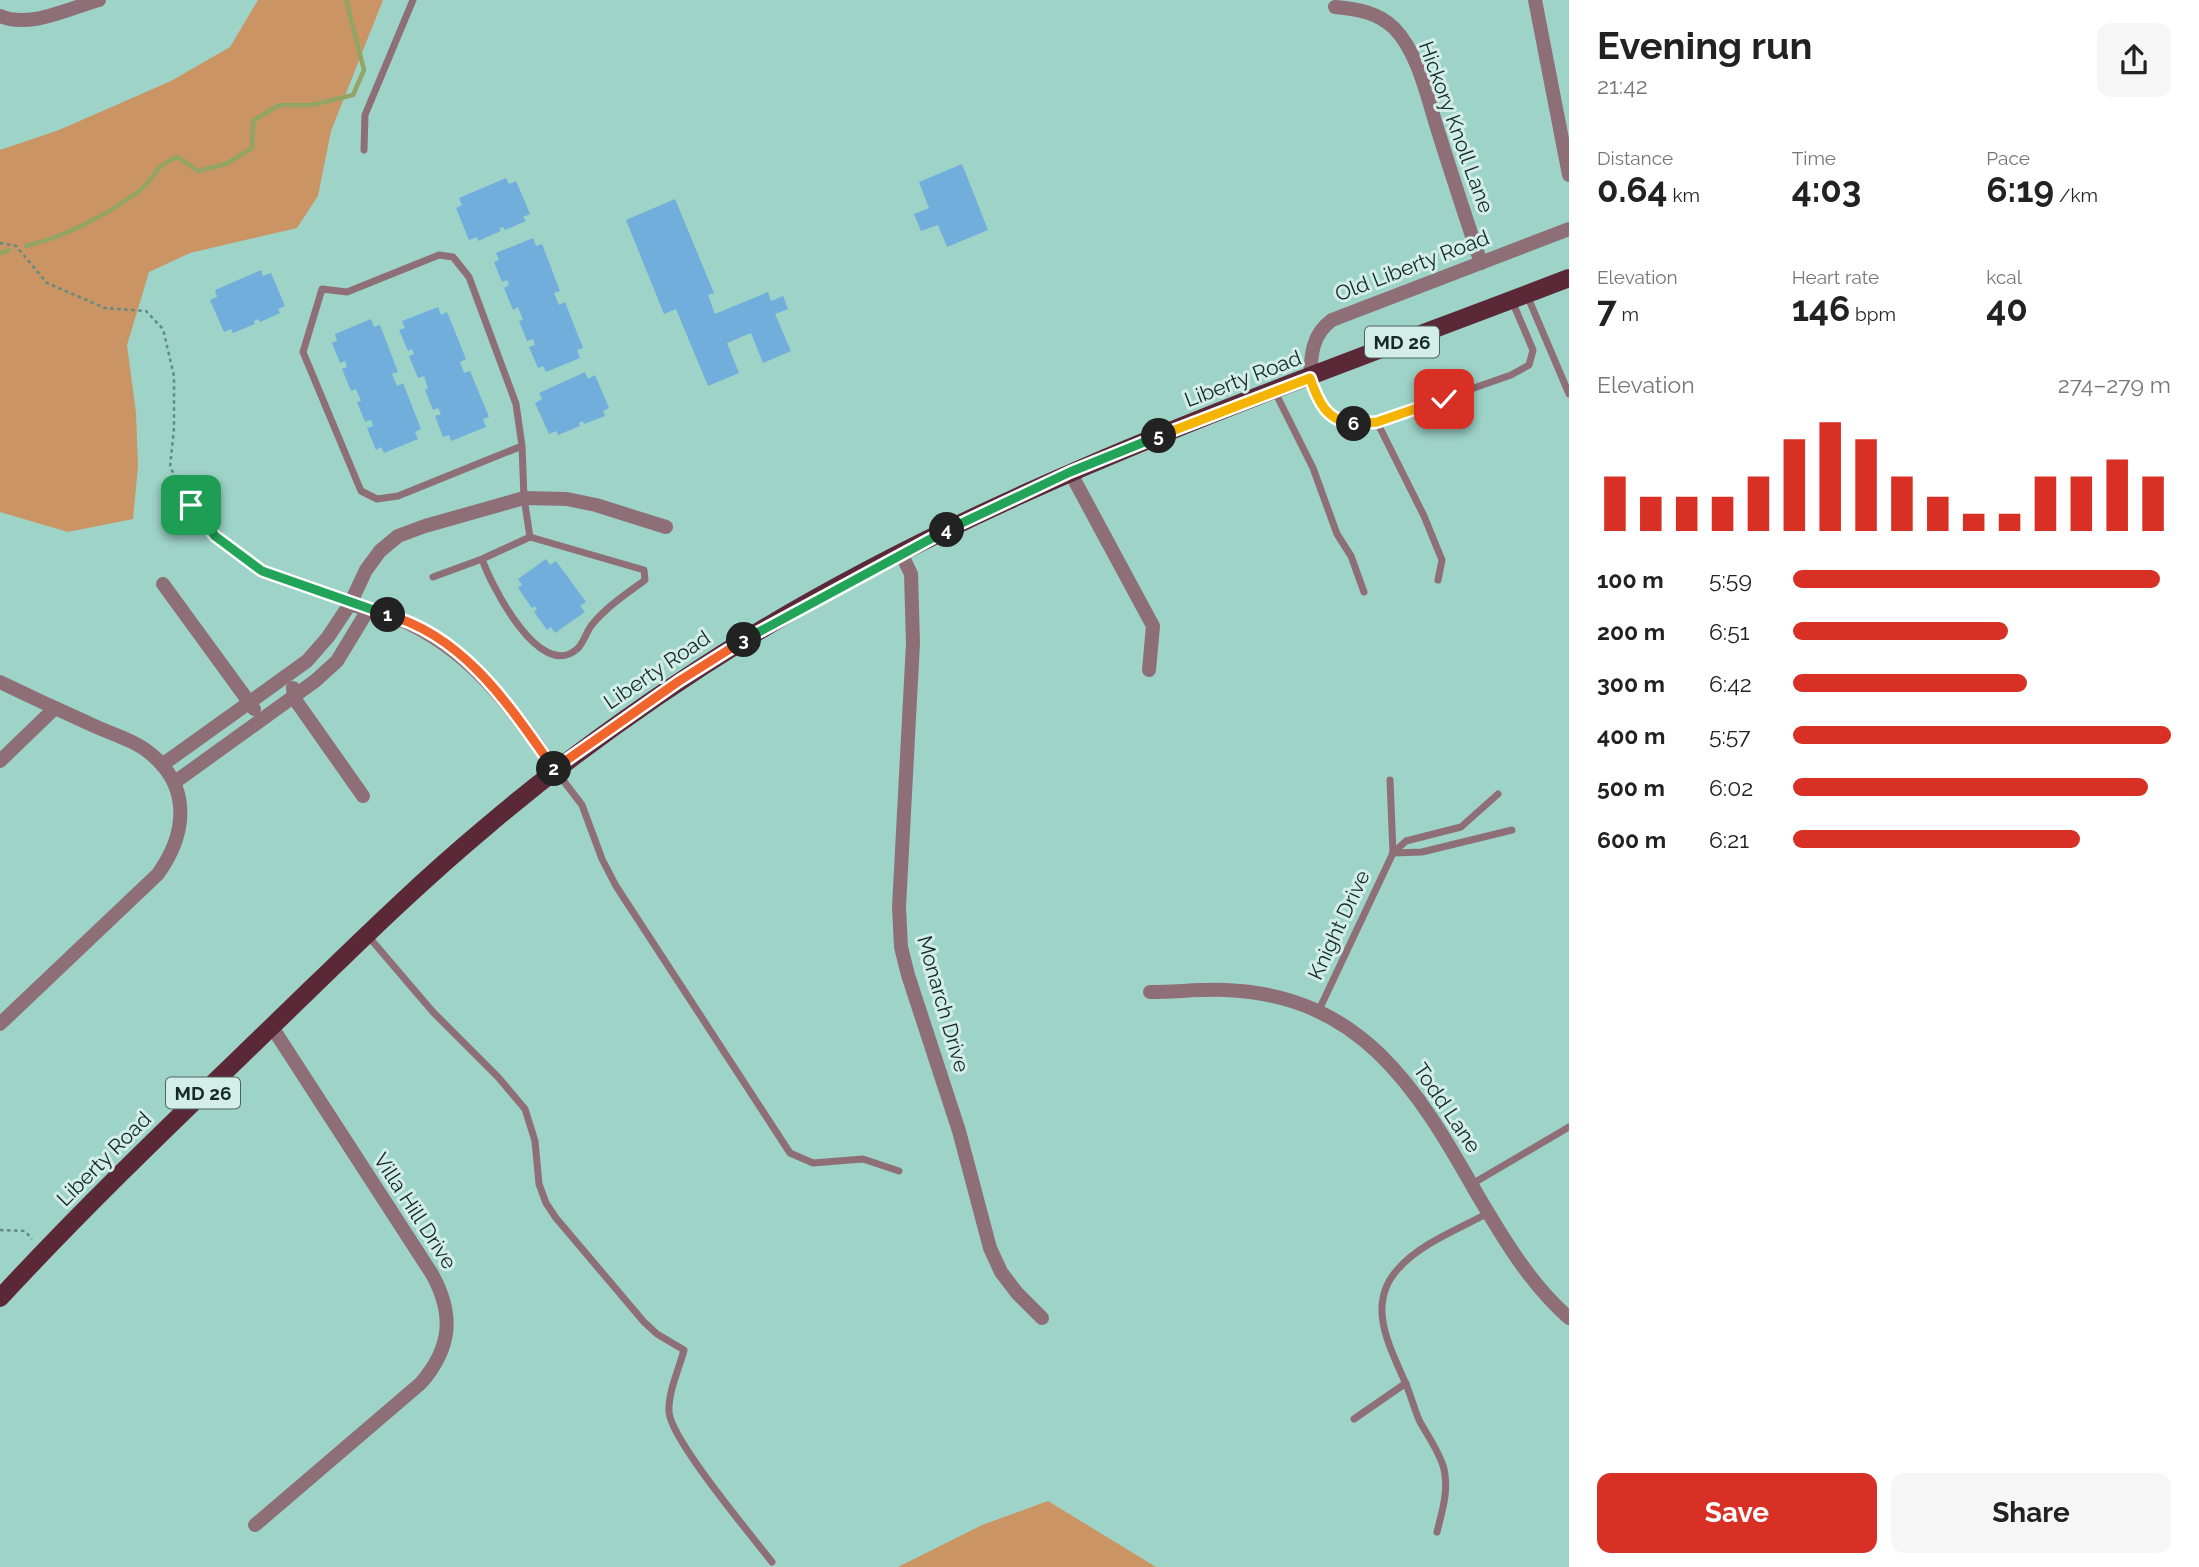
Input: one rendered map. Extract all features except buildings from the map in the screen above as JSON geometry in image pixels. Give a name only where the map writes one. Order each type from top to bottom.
[{"type":"main road","name":"Liberty Road","points":[[0,1298],[42,1253],[272,1027],[476,835],[555,771],[642,707],[717,657],[799,608],[901,554],[1070,472],[1569,278]]},
{"type":"street","points":[[0,16],[15,20],[37,18],[99,0]]},
{"type":"street","points":[[1535,0],[1569,175]]},
{"type":"street","name":"Hickory Knoll Lane","points":[[1335,8],[1362,10],[1379,17],[1393,27],[1405,42],[1419,74],[1480,263]]},
{"type":"street","name":"Old Liberty Road","points":[[1310,378],[1314,341],[1324,326],[1332,320],[1569,229]]},
{"type":"street","points":[[1070,472],[1153,626],[1149,670]]},
{"type":"street","points":[[162,765],[307,662],[350,604],[366,570],[380,551],[398,536],[524,498],[567,499],[596,505],[666,527]]},
{"type":"street","name":"Monarch Drive","points":[[901,554],[911,574],[914,643],[899,907],[901,947],[959,1131],[990,1248],[1009,1283],[1042,1318]]},
{"type":"street","points":[[163,584],[261,719]]},
{"type":"street","points":[[350,604],[396,617],[440,640],[481,672],[508,702],[555,771]]},
{"type":"street","points":[[175,782],[294,698],[337,661],[368,610]]},
{"type":"street","points":[[292,673],[294,698],[363,796]]},
{"type":"street","points":[[0,682],[149,752],[175,782],[181,809],[180,833],[172,854],[158,874],[0,1024]]},
{"type":"street","points":[[0,761],[55,708]]},
{"type":"street","name":"Todd Lane","points":[[1150,992],[1226,990],[1267,996],[1318,1012],[1342,1025],[1388,1060],[1410,1086],[1530,1276],[1552,1303],[1569,1318]]},
{"type":"street","name":"Villa Hill Drive","points":[[255,1525],[421,1382],[440,1355],[447,1333],[447,1311],[443,1294],[432,1274],[272,1027]]},
{"type":"lane","points":[[364,150],[365,115],[413,0]]},
{"type":"lane","points":[[522,446],[398,496],[377,499],[361,491],[303,352],[322,289],[346,292],[439,255],[453,257],[470,277],[516,404],[522,446],[524,498],[530,537]]},
{"type":"lane","points":[[1310,378],[1319,404],[1338,420],[1351,424],[1377,422],[1511,375],[1529,365],[1533,350],[1519,297]]},
{"type":"lane","points":[[1519,297],[1569,394]]},
{"type":"lane","points":[[1275,391],[1313,468],[1336,534],[1351,556],[1364,592]]},
{"type":"lane","points":[[1377,422],[1424,516],[1442,560],[1438,580]]},
{"type":"lane","points":[[433,577],[530,537],[644,570],[645,580],[609,607],[590,626],[577,649],[562,656],[545,653],[529,641],[487,574],[482,559]]},
{"type":"lane","points":[[555,771],[582,805],[602,859],[616,886],[790,1153],[813,1163],[863,1159],[899,1171]]},
{"type":"lane","points":[[1390,780],[1393,853]]},
{"type":"lane","points":[[1393,853],[1406,841],[1461,827],[1498,794]]},
{"type":"lane","points":[[1393,853],[1422,852],[1511,830]]},
{"type":"lane","name":"Knight Drive","points":[[1318,1012],[1393,853]]},
{"type":"lane","points":[[367,935],[410,987],[498,1077],[525,1109],[535,1141],[539,1184],[546,1203],[556,1218],[644,1322],[657,1334],[684,1350],[669,1406],[669,1416],[704,1473],[772,1563]]},
{"type":"lane","points":[[1472,1184],[1569,1127]]},
{"type":"lane","points":[[1437,1532],[1447,1488],[1443,1467],[1418,1417],[1406,1383],[1389,1348],[1381,1314],[1384,1290],[1397,1269],[1414,1254],[1488,1213]]},
{"type":"lane","points":[[1354,1419],[1406,1383]]},
{"type":"path","points":[[0,243],[16,246],[47,283],[105,308],[146,310],[163,329],[166,340],[174,376],[174,428],[170,467],[191,505],[215,536],[262,571],[350,604]]},
{"type":"path","points":[[0,1230],[25,1231],[42,1253]]},
{"type":"shaded area","points":[[258,0],[383,0],[331,131],[318,196],[297,228],[190,253],[149,272],[127,345],[136,413],[138,466],[133,519],[68,532],[0,512],[0,150],[59,130],[171,81],[230,47]]},
{"type":"shaded area","points":[[1048,1501],[1156,1567],[898,1567],[982,1525]]},
{"type":"waterway","points":[[26,246],[70,231],[112,210],[144,187],[158,169],[178,157],[198,171],[226,164],[252,148],[253,121],[279,105],[312,105],[353,95],[364,70],[346,0]]},
{"type":"waterway","points":[[0,253],[9,250]]},
{"type":"route","points":[[191,505],[215,536],[262,571],[350,604],[396,617],[440,640],[481,672],[508,702],[555,771],[679,681],[799,608],[976,515],[1070,472],[1310,378],[1319,404],[1338,420],[1351,424],[1377,422],[1444,399]]}]
